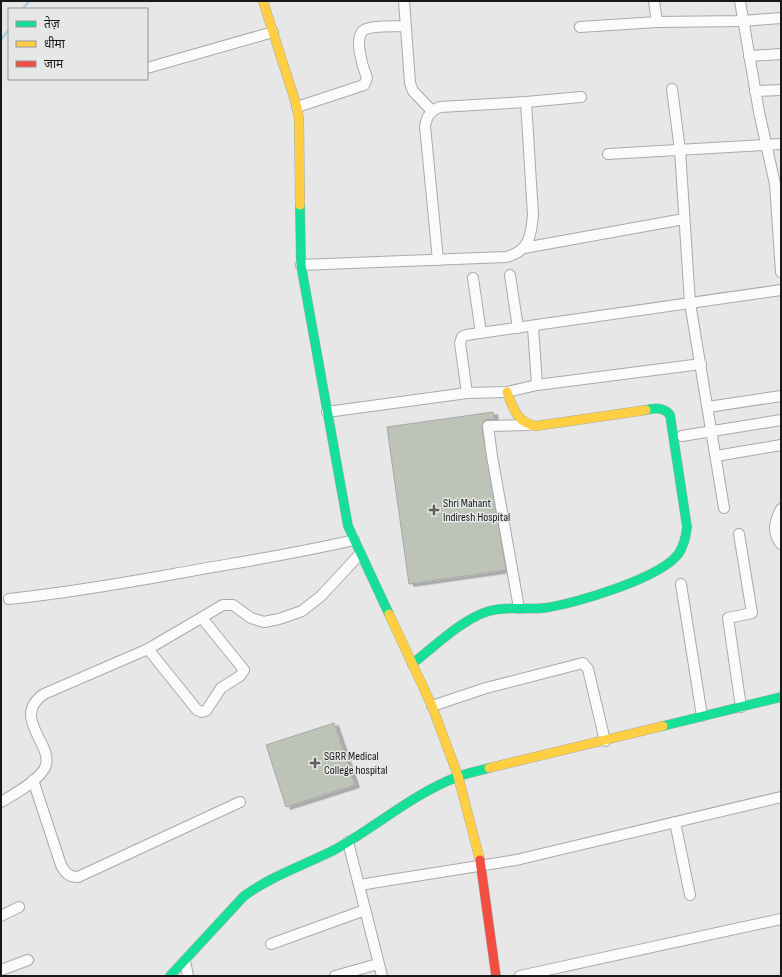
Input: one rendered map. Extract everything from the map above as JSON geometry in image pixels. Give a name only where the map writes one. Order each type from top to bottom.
[{"type":"street","points":[[263,1],[297,107],[299,119],[301,265],[347,519],[360,554],[431,704],[458,776],[481,866],[496,976]]},
{"type":"street","points":[[404,1],[410,83],[412,91],[432,110]]},
{"type":"street","points":[[654,1],[657,22]]},
{"type":"street","points":[[740,1],[742,21],[755,91],[778,184],[781,272]]},
{"type":"street","points":[[580,27],[657,22],[742,21],[781,18]]},
{"type":"street","points":[[297,107],[364,85],[367,78],[360,55],[360,35],[368,28],[405,26]]},
{"type":"street","points":[[148,68],[273,32]]},
{"type":"street","points":[[749,56],[781,54]]},
{"type":"street","points":[[672,89],[680,150],[690,303],[724,508]]},
{"type":"street","points":[[755,91],[781,90]]},
{"type":"street","points":[[438,260],[425,126],[427,117],[432,110],[440,107],[526,102],[581,96]]},
{"type":"street","points":[[301,265],[438,260],[506,256],[516,254],[524,248],[532,232],[534,215],[526,102]]},
{"type":"street","points":[[608,154],[781,144]]},
{"type":"street","points":[[524,248],[684,219]]},
{"type":"street","points":[[510,275],[518,328]]},
{"type":"street","points":[[473,278],[481,333]]},
{"type":"street","points":[[467,393],[460,343],[462,337],[466,335],[781,290]]},
{"type":"street","points":[[533,326],[537,385]]},
{"type":"street","points":[[327,412],[467,393],[507,392],[537,385],[701,364]]},
{"type":"street","points":[[507,392],[516,416],[528,425]]},
{"type":"street","points":[[708,407],[781,396]]},
{"type":"street","points":[[412,664],[481,614],[490,611],[519,608],[538,609],[560,605],[650,576],[673,559],[684,546],[688,527],[670,415],[667,411],[657,408],[536,426],[488,426],[519,608]]},
{"type":"street","points":[[682,436],[781,420]]},
{"type":"street","points":[[716,456],[781,445]]},
{"type":"street","points":[[781,509],[776,517],[774,527],[775,537],[781,544]]},
{"type":"street","points":[[739,534],[752,613],[728,618],[742,707]]},
{"type":"street","points":[[9,599],[64,593],[125,583],[317,549],[354,540]]},
{"type":"street","points":[[1,802],[35,778],[44,768],[47,758],[34,729],[31,714],[35,702],[44,694],[148,649],[229,604],[234,605],[251,618],[264,622],[279,620],[302,611],[321,596],[360,554]]},
{"type":"street","points":[[681,584],[702,716]]},
{"type":"street","points":[[148,649],[197,710],[202,712],[206,711],[221,688],[240,676],[244,670],[202,618]]},
{"type":"street","points":[[431,704],[583,663],[588,669],[604,741]]},
{"type":"street","points":[[170,976],[244,896],[255,888],[275,877],[322,857],[348,842],[423,792],[458,776],[781,697]]},
{"type":"street","points":[[35,778],[61,865],[64,872],[71,877],[78,877],[240,802]]},
{"type":"street","points":[[359,885],[516,860],[781,797]]},
{"type":"street","points":[[675,822],[690,896]]},
{"type":"street","points":[[348,842],[382,976]]},
{"type":"street","points":[[1,916],[19,907]]},
{"type":"street","points":[[271,944],[366,910]]},
{"type":"street","points":[[520,976],[781,919]]},
{"type":"street","points":[[1,970],[28,960]]},
{"type":"street","points":[[185,961],[188,976]]},
{"type":"street","points":[[336,976],[378,964]]},
{"type":"building","points":[[493,412],[494,419],[485,420],[482,427],[506,570],[409,584],[387,427]]},
{"type":"building","points":[[334,723],[355,785],[286,807],[266,745]]},
{"type":"waterway","points":[[24,8],[29,1]]},
{"type":"waterway","points":[[1,40],[8,30]]},
{"type":"traffic: fast","points":[[300,205],[301,265],[348,526],[389,614]]},
{"type":"traffic: fast","points":[[412,664],[459,627],[479,615],[489,611],[503,609],[544,608],[558,606],[595,595],[655,572],[670,562],[679,553],[687,527],[670,415],[662,409],[646,410]]},
{"type":"traffic: fast","points":[[663,726],[781,697]]},
{"type":"traffic: fast","points":[[170,976],[244,896],[266,882],[336,849],[425,792],[461,776],[489,768]]},
{"type":"traffic: slow","points":[[263,1],[297,107],[299,119],[300,205]]},
{"type":"traffic: slow","points":[[507,392],[514,409],[520,418],[524,422],[536,426],[646,410]]},
{"type":"traffic: slow","points":[[389,614],[432,706],[458,776],[480,860]]},
{"type":"traffic: slow","points":[[489,768],[663,726]]},
{"type":"traffic: jam","points":[[480,860],[496,976]]},
{"type":"place","name":"Shri Mahant Indiresh Hospital","points":[[434,510]]},
{"type":"place","name":"SGRR Medical College hospital","points":[[315,763]]}]
